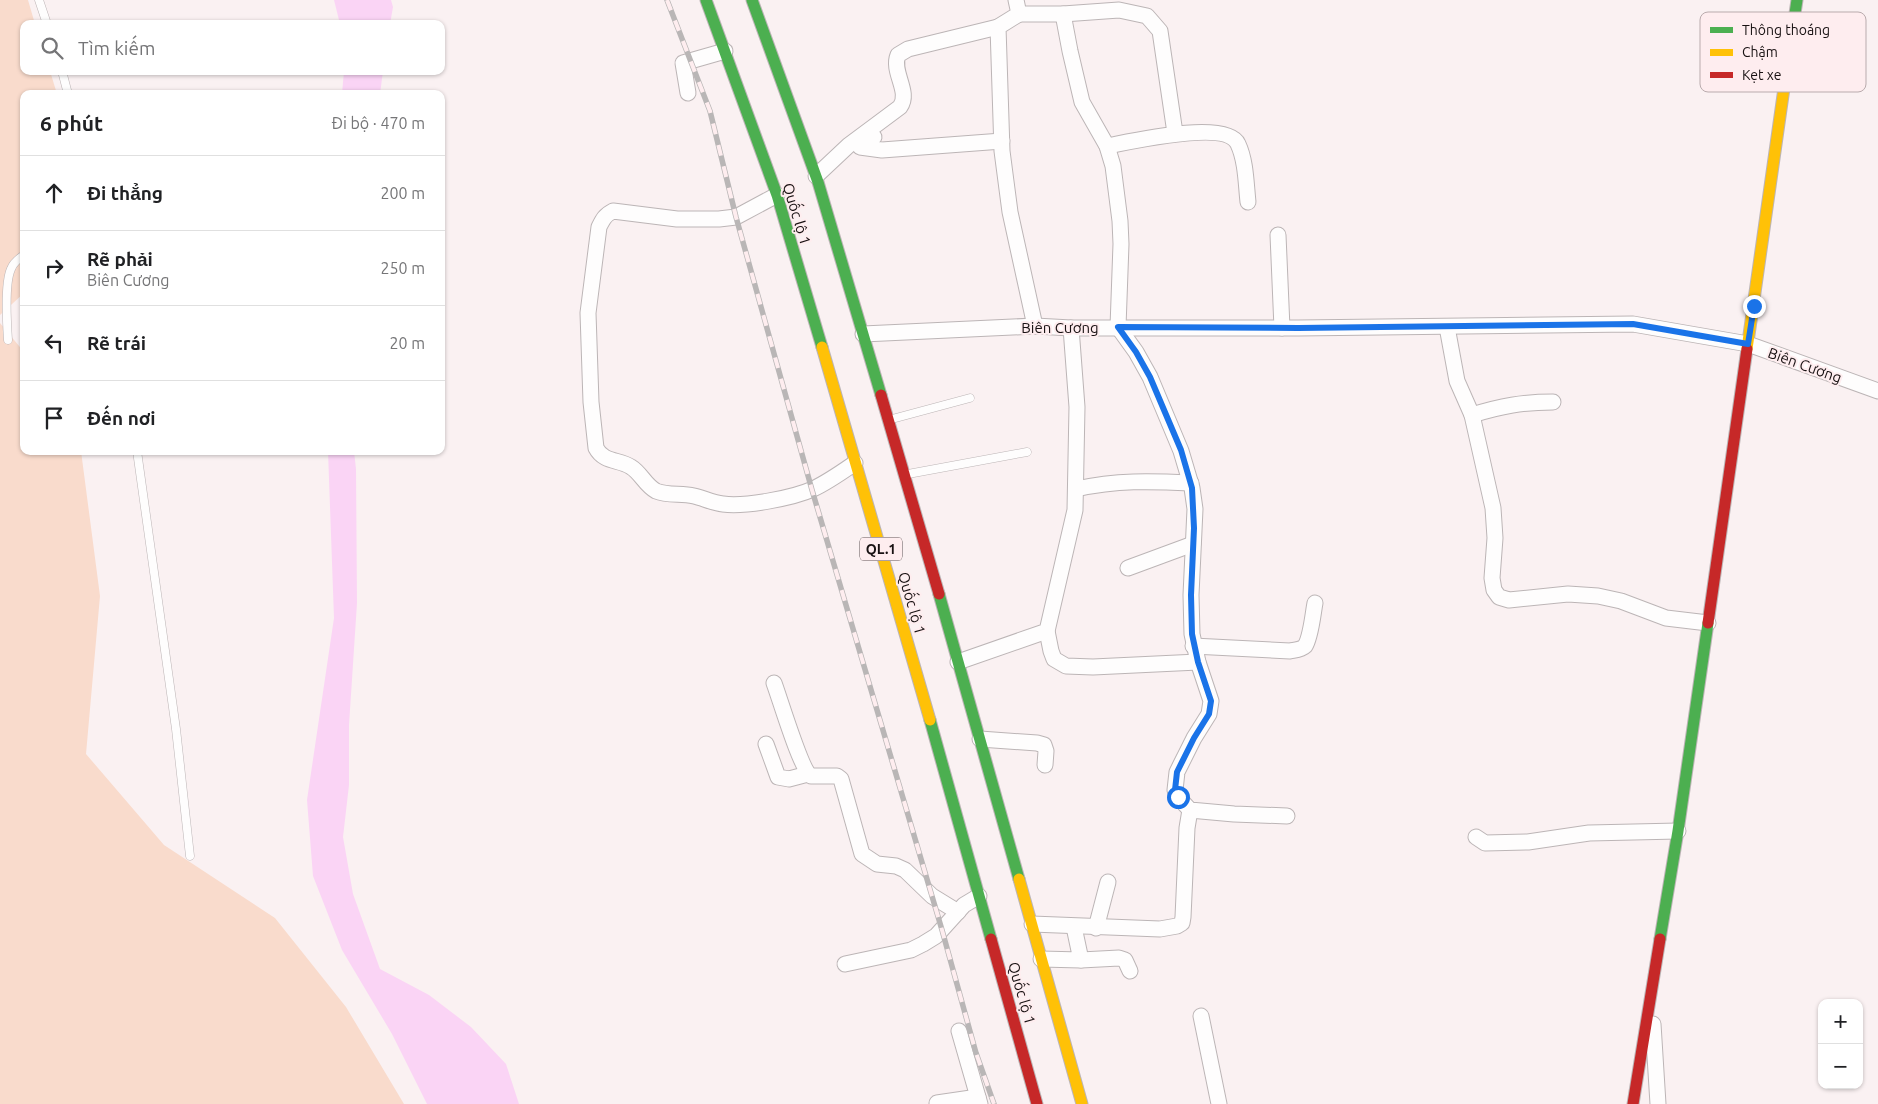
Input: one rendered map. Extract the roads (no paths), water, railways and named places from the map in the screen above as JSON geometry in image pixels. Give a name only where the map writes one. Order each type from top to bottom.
[{"type":"main road","name":"Quốc lộ 1","points":[[706,0],[777,195],[856,463],[1037,1104]]},
{"type":"main road","name":"Quốc lộ 1","points":[[752,0],[816,176],[958,662],[1082,1104]]},
{"type":"main road","points":[[1633,1104],[1678,830],[1784,92]]},
{"type":"street","points":[[816,176],[849,145],[903,103],[904,94],[896,66],[898,55],[908,49],[998,27],[1017,7],[1063,14],[1119,10],[1147,16],[1160,31],[1175,133]]},
{"type":"street","points":[[1063,14],[1082,102],[1107,146],[1113,166],[1120,221],[1118,327],[1136,352],[1150,377],[1181,450],[1191,483],[1194,509],[1191,595],[1194,646],[1209,693],[1210,709],[1177,772],[1175,790],[1178,797],[1190,810],[1287,816]]},
{"type":"street","points":[[998,27],[1002,141],[1010,212],[1034,326]]},
{"type":"street","points":[[688,93],[682,63],[725,51]]},
{"type":"street","points":[[903,115],[860,147],[882,150],[1002,141]]},
{"type":"street","points":[[1107,146],[1175,133],[1218,134],[1230,137],[1238,142],[1248,202]]},
{"type":"street","points":[[777,195],[736,217],[677,219],[613,211],[602,219],[599,227],[588,313],[591,402],[596,448],[598,453],[605,458],[629,466],[636,471],[656,491],[673,495],[694,496],[720,504],[731,505],[763,502],[812,490],[856,463]]},
{"type":"street","points":[[1278,235],[1282,328]]},
{"type":"street","name":"Biên Cương","points":[[863,334],[1034,326],[1071,328],[1282,328],[1633,324],[1748,344],[1878,391]]},
{"type":"street","points":[[1447,326],[1457,381],[1472,415],[1493,508],[1492,578],[1494,590],[1499,597],[1509,600],[1568,594],[1598,596],[1622,601],[1666,618],[1708,623]]},
{"type":"street","points":[[1071,328],[1077,407],[1075,510],[1048,631],[1050,651],[1054,659],[1066,666],[1093,667],[1198,662]]},
{"type":"street","points":[[1472,415],[1509,404],[1553,402]]},
{"type":"street","points":[[1076,489],[1106,482],[1191,483]]},
{"type":"street","points":[[1128,568],[1194,544]]},
{"type":"street","points":[[1194,646],[1299,650],[1308,639],[1315,603]]},
{"type":"street","points":[[958,662],[1048,631]]},
{"type":"street","points":[[774,683],[799,755],[808,774]]},
{"type":"street","points":[[980,739],[1044,745],[1046,751],[1045,764]]},
{"type":"street","points":[[766,744],[778,777],[789,779],[808,774],[811,776],[837,776],[842,779],[862,854],[877,864],[896,866],[905,870],[932,896],[958,912]]},
{"type":"street","points":[[1032,924],[1160,929],[1177,926],[1182,923],[1187,828],[1190,810]]},
{"type":"street","points":[[1476,837],[1485,843],[1528,842],[1589,833],[1678,830]]},
{"type":"street","points":[[1096,928],[1108,882]]},
{"type":"street","points":[[845,964],[911,950],[923,944],[936,936],[964,906],[979,896]]},
{"type":"street","points":[[1074,927],[1081,960]]},
{"type":"street","points":[[1041,959],[1081,960],[1119,958],[1125,960],[1130,972]]},
{"type":"street","points":[[1651,997],[1658,1104]]},
{"type":"street","points":[[1201,1016],[1218,1104]]},
{"type":"street","points":[[937,1103],[979,1101],[959,1031]]},
{"type":"lane","points":[[39,0],[46,20]]},
{"type":"lane","points":[[63,75],[67,90]]},
{"type":"lane","points":[[8,340],[8,281],[10,270],[20,258]]},
{"type":"lane","points":[[888,420],[970,398]]},
{"type":"lane","points":[[904,475],[1027,452]]},
{"type":"lane","points":[[138,455],[176,729],[190,856]]},
{"type":"railway","points":[[667,0],[710,111],[736,217],[812,490],[942,930],[976,1053],[994,1104]]}]
